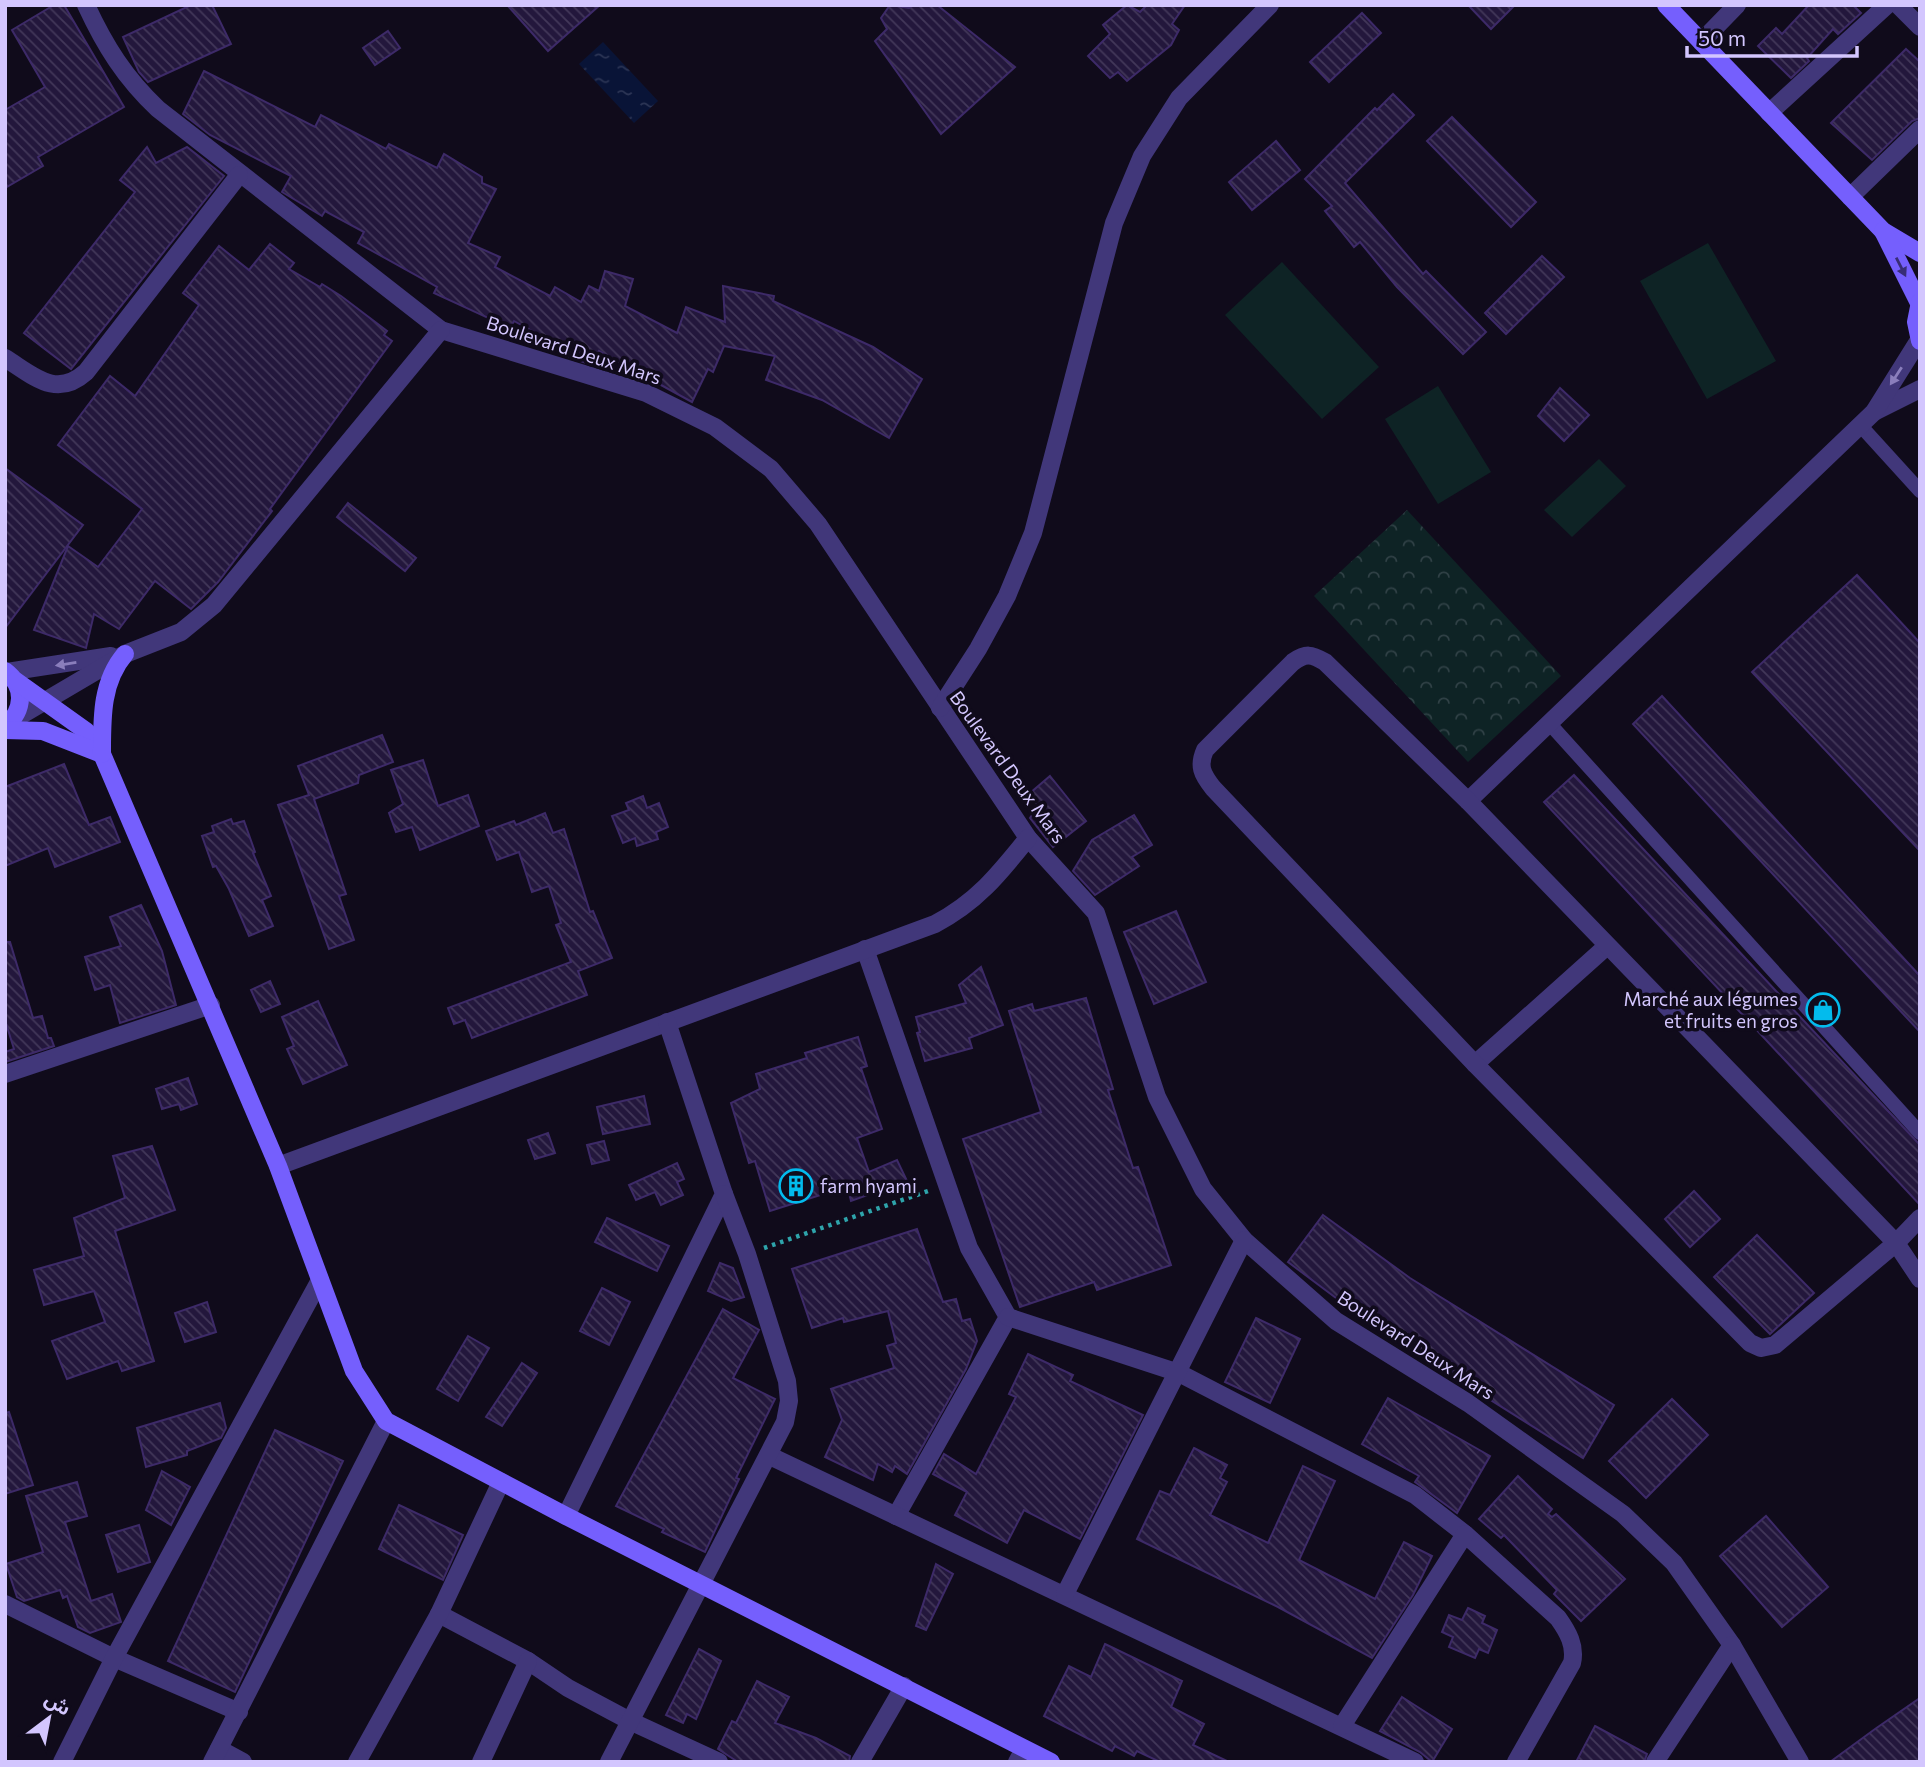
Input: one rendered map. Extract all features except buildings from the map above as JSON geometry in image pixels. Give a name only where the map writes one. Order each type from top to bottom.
[{"type":"street","name":"Boulevard Deux Mars","points":[[86,5],[107,49],[130,82],[158,109],[239,175],[441,330],[646,393],[715,427],[771,469],[818,524],[1028,838],[1096,913],[1152,1084],[1174,1135],[1203,1189],[1244,1240],[1336,1321],[1468,1403],[1623,1514],[1674,1563],[1732,1645],[1800,1762]]},
{"type":"street","points":[[940,708],[978,649],[1007,596],[1033,533],[1114,223],[1142,156],[1179,99],[1250,12],[1270,5]]},
{"type":"street","points":[[1666,5],[1883,231],[1920,253]]},
{"type":"street","points":[[1701,42],[1737,5]]},
{"type":"street","points":[[1769,113],[1886,5]]},
{"type":"street","points":[[1905,8],[1920,27]]},
{"type":"street","points":[[1850,197],[1920,129]]},
{"type":"street","points":[[5,358],[50,384],[63,386],[74,382],[86,372],[239,175]]},
{"type":"street","points":[[1468,801],[1874,412],[1920,341],[1916,322],[1919,302],[1883,231]]},
{"type":"street","points":[[8,726],[125,654],[181,632],[214,606],[441,330]]},
{"type":"street","points":[[1874,412],[1920,389]]},
{"type":"street","points":[[9,675],[125,654]]},
{"type":"street","points":[[102,754],[102,717],[106,695],[111,674],[125,654]]},
{"type":"street","points":[[1920,1218],[1896,1243],[1775,1345],[1761,1348],[1749,1343],[1475,1064],[1213,788],[1203,775],[1200,762],[1205,750],[1293,662],[1303,655],[1312,654],[1325,662],[1468,801],[1896,1243],[1920,1279]]},
{"type":"street","points":[[9,675],[86,731],[102,754],[278,1166],[354,1371],[386,1421],[566,1516],[904,1686],[1020,1755],[1051,1762]]},
{"type":"street","points":[[8,726],[20,705],[9,675]]},
{"type":"street","points":[[8,726],[43,731],[102,754]]},
{"type":"street","points":[[278,1166],[935,924],[964,908],[992,883],[1028,838]]},
{"type":"street","points":[[1475,1064],[1607,946]]},
{"type":"street","points":[[865,949],[970,1248],[1008,1317],[1179,1373],[1415,1495],[1465,1534],[1558,1618],[1568,1631],[1575,1653],[1572,1663],[1516,1762]]},
{"type":"street","points":[[5,1074],[211,1005]]},
{"type":"street","points":[[609,1762],[701,1582],[770,1456],[785,1422],[789,1401],[787,1381],[747,1254],[724,1194],[667,1022]]},
{"type":"street","points":[[566,1516],[724,1194]]},
{"type":"street","points":[[1065,1594],[1244,1240]]},
{"type":"street","points":[[62,1762],[114,1658],[320,1280]]},
{"type":"street","points":[[896,1516],[1008,1317]]},
{"type":"street","points":[[243,1762],[215,1755],[386,1421]]},
{"type":"street","points":[[770,1456],[1415,1762]]},
{"type":"street","points":[[357,1762],[439,1614],[501,1482]]},
{"type":"street","points":[[1342,1726],[1465,1534]]},
{"type":"street","points":[[5,1604],[114,1658],[239,1712]]},
{"type":"street","points":[[439,1614],[528,1661],[568,1688],[630,1721],[719,1762]]},
{"type":"street","points":[[1656,1761],[1732,1645]]},
{"type":"street","points":[[481,1762],[528,1661]]},
{"type":"street","points":[[860,1762],[904,1686]]},
{"type":"lane","points":[[1860,425],[1920,491]]},
{"type":"lane","points":[[1549,723],[1920,1133]]},
{"type":"path","points":[[747,1254],[949,1183]]},
{"type":"green space","points":[[1708,243],[1776,361],[1707,399],[1640,281]]},
{"type":"green space","points":[[1282,262],[1379,367],[1322,419],[1225,315]]},
{"type":"green space","points":[[1438,386],[1491,472],[1438,504],[1385,419]]},
{"type":"green space","points":[[1599,459],[1626,486],[1572,537],[1544,510]]},
{"type":"green space","points":[[1407,510],[1561,676],[1468,762],[1314,596]]},
{"type":"water","points":[[603,42],[658,101],[634,123],[579,64]]},
{"type":"place","name":"Marché aux légumes et fruits en gros","points":[[1823,1010]]},
{"type":"place","name":"farm hyami","points":[[796,1186]]}]
